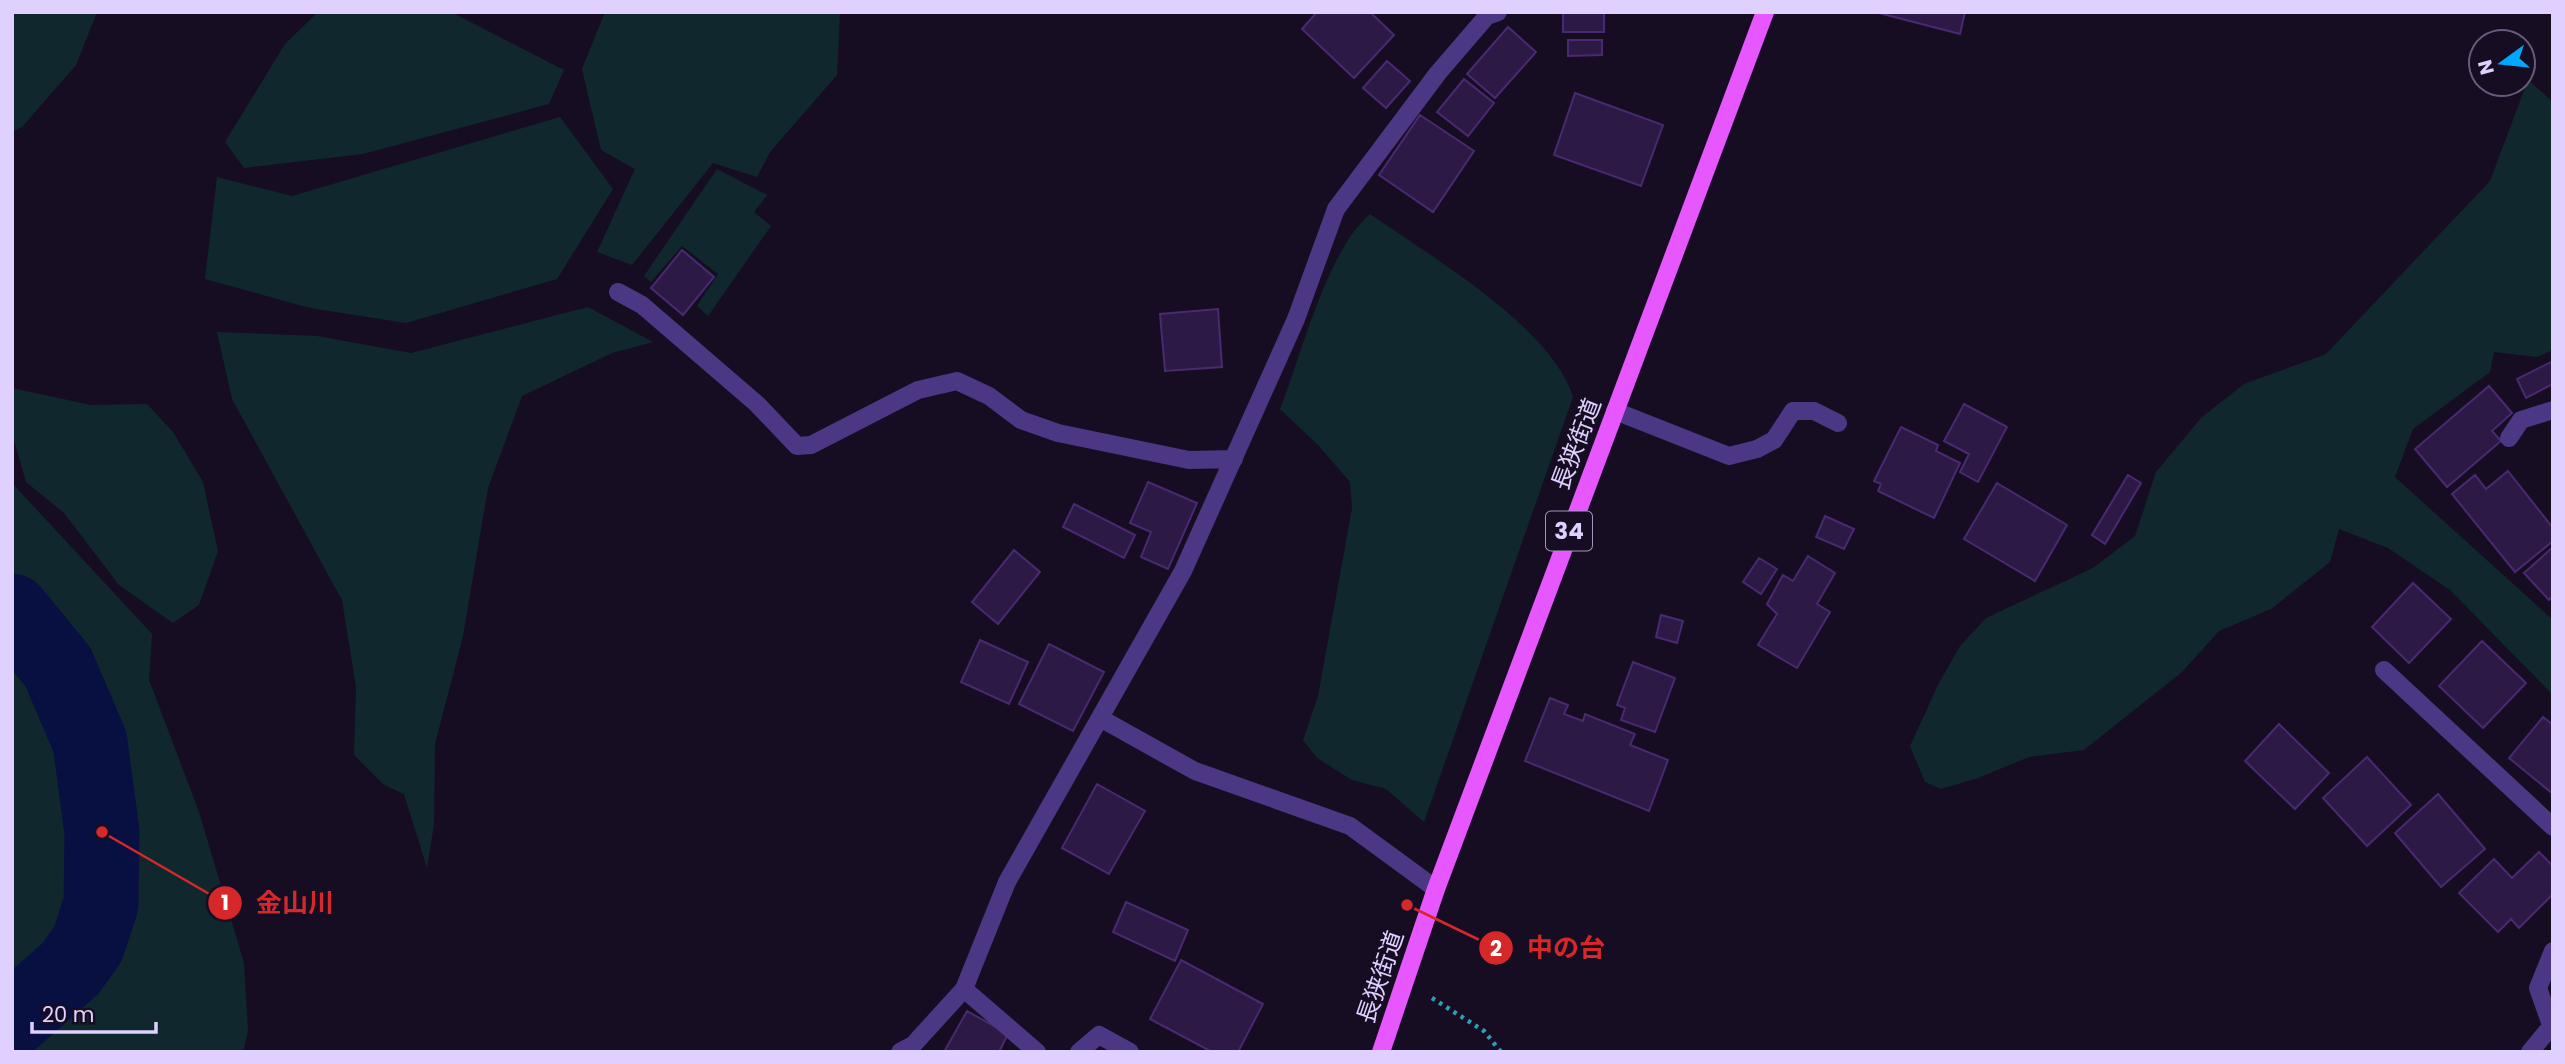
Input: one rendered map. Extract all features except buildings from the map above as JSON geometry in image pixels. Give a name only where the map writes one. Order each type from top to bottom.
[{"type":"main road","name":"長狭街道","points":[[1381,1052],[1436,889],[1765,12]]},
{"type":"street","points":[[901,1052],[913,1045],[964,989],[1007,882],[1183,571],[1296,319],[1336,209],[1438,73],[1487,16],[1497,12]]},
{"type":"street","points":[[618,292],[642,305],[746,395],[797,446],[811,445],[918,390],[957,381],[989,396],[1021,420],[1058,433],[1189,460],[1234,459]]},
{"type":"street","points":[[2509,438],[2521,420],[2553,410]]},
{"type":"street","points":[[1615,411],[1729,456],[1757,449],[1774,440],[1793,411],[1814,411],[1838,423]]},
{"type":"street","points":[[2384,670],[2553,827]]},
{"type":"street","points":[[1100,718],[1195,771],[1350,826],[1436,889]]},
{"type":"street","points":[[2530,1052],[2552,1025],[2538,988],[2553,951]]},
{"type":"street","points":[[964,989],[1037,1052]]},
{"type":"street","points":[[1079,1052],[1099,1035],[1130,1052]]},
{"type":"path","points":[[1405,980],[1484,1031],[1501,1052]]},
{"type":"green space","points":[[12,12],[97,12],[76,65],[22,127],[12,132]]},
{"type":"green space","points":[[318,12],[451,12],[564,70],[549,104],[363,154],[244,168],[225,142],[285,44]]},
{"type":"green space","points":[[605,12],[840,12],[837,75],[770,152],[757,177],[713,163],[632,265],[597,252],[635,169],[601,150],[582,69]]},
{"type":"green space","points":[[2537,88],[2553,102],[2553,350],[2537,357],[2494,352],[2490,372],[2413,429],[2395,477],[2553,620],[2553,695],[2450,590],[2388,548],[2339,529],[2330,562],[2271,609],[2219,631],[2182,672],[2084,750],[2029,757],[1978,778],[1941,789],[1925,782],[1910,746],[1938,685],[1960,646],[1986,618],[2093,568],[2135,536],[2156,472],[2201,418],[2244,384],[2326,354],[2490,181],[2521,98],[2537,98]]},
{"type":"green space","points":[[560,117],[613,189],[557,279],[406,323],[310,308],[205,279],[217,177],[292,196]]},
{"type":"green space","points":[[717,169],[767,195],[754,212],[771,226],[708,316],[697,306],[718,274],[682,246],[651,282],[644,276]]},
{"type":"green space","points":[[1370,214],[1455,272],[1515,319],[1541,345],[1561,371],[1573,397],[1424,822],[1386,789],[1352,780],[1317,758],[1303,740],[1318,696],[1352,508],[1350,482],[1318,445],[1280,409],[1328,278],[1354,231]]},
{"type":"green space","points":[[588,307],[653,342],[612,353],[522,396],[488,488],[463,636],[435,744],[434,824],[427,868],[404,794],[384,785],[354,755],[356,687],[342,600],[232,399],[217,332],[317,336],[411,353]]},
{"type":"green space","points":[[12,388],[91,405],[147,404],[173,432],[203,482],[218,551],[199,605],[173,623],[119,585],[64,513],[26,482],[12,433]]},
{"type":"green space","points":[[12,483],[152,634],[149,680],[199,812],[244,963],[248,1031],[243,1052],[12,1052]]},
{"type":"waterway","points":[[12,611],[58,667],[90,742],[102,832],[101,904],[88,944],[70,969],[12,1020]]},
{"type":"place","name":"金山川","points":[[102,832]]},
{"type":"place","name":"中の台","points":[[1407,905]]}]
